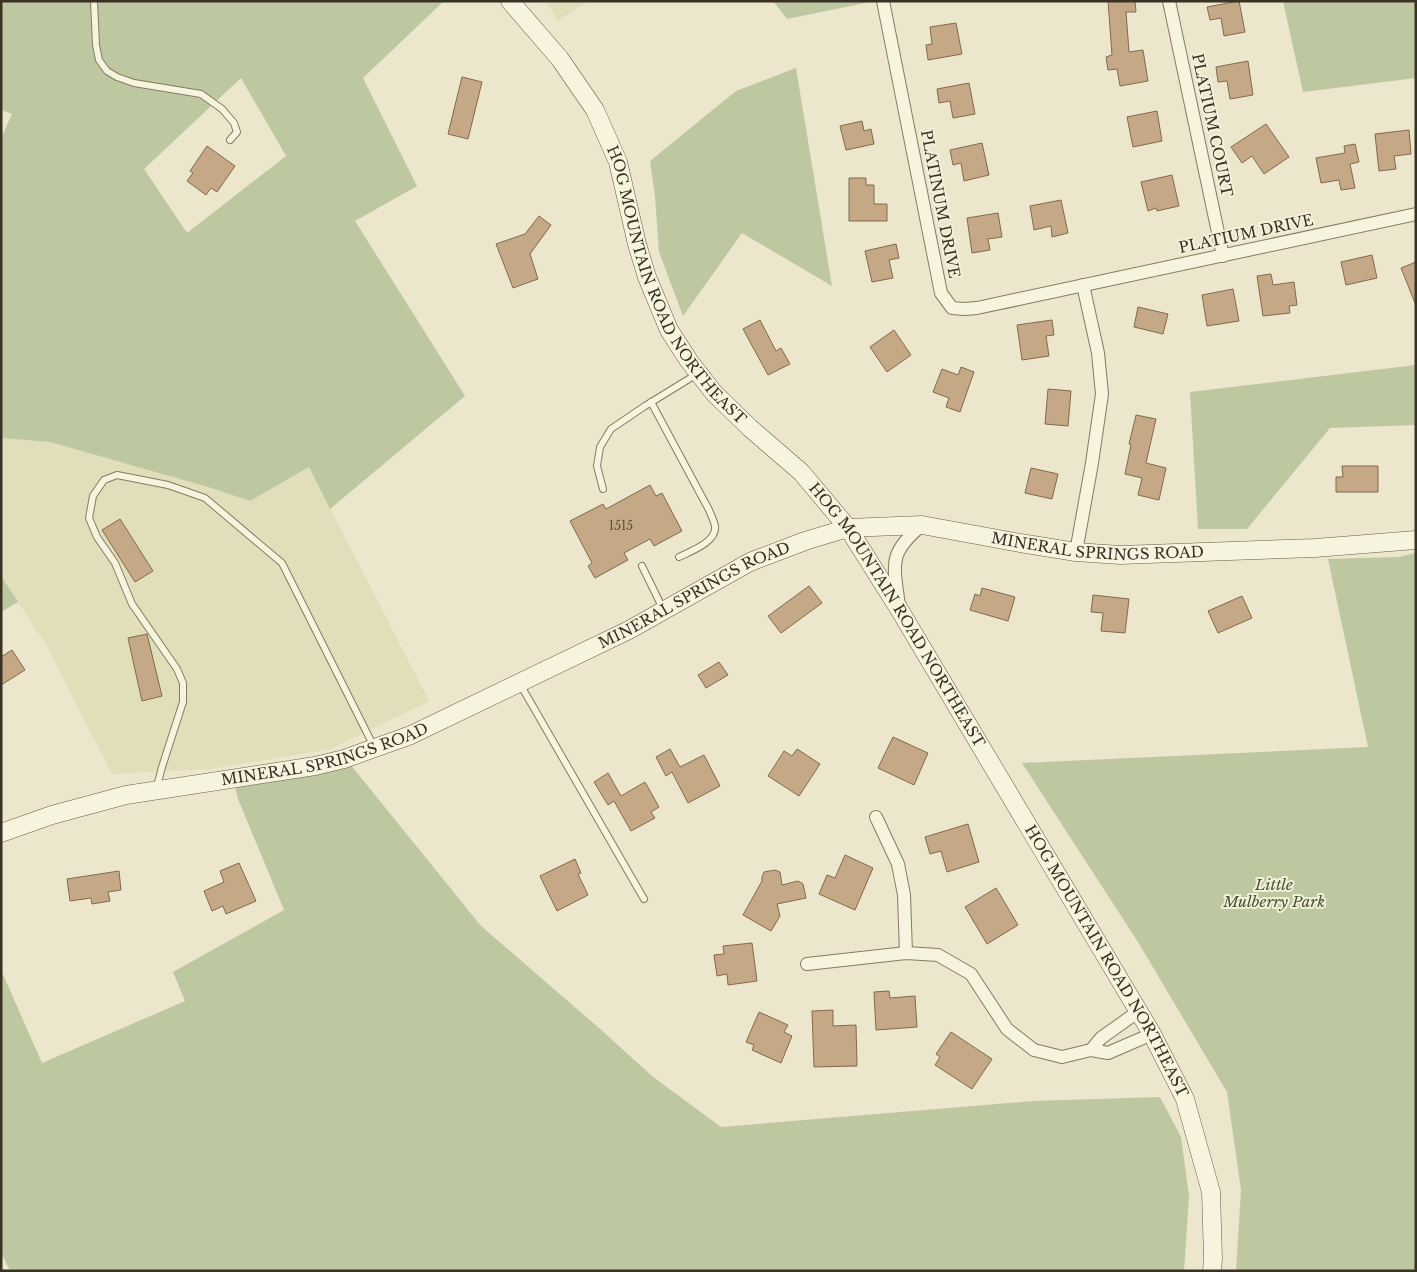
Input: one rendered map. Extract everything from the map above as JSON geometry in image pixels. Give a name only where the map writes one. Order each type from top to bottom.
[{"type":"street","name":"HOG MOUNTAIN ROAD NORTHEAST","points":[[510,1],[560,60],[594,110],[618,162],[637,244],[647,277],[669,330],[688,360],[714,393],[750,428],[801,472],[848,528],[899,609],[1152,1034],[1185,1099],[1211,1192],[1214,1258],[1212,1271]]},
{"type":"street","name":"PLATINUM DRIVE","points":[[883,1],[941,292],[952,308],[977,308],[1083,285]]},
{"type":"street","name":"PLATIUM COURT","points":[[1169,1],[1223,256]]},
{"type":"street","name":"PLATIUM DRIVE","points":[[1083,285],[1416,214]]},
{"type":"street","points":[[1076,552],[1102,394],[1098,353],[1083,285]]},
{"type":"street","points":[[899,609],[895,566],[896,556],[904,542],[922,525]]},
{"type":"street","name":"MINERAL SPRINGS ROAD","points":[[1,833],[52,815],[116,797],[315,766],[344,759],[375,748],[411,735],[628,630],[750,562],[805,541],[848,528],[922,525],[1076,552],[1120,555],[1315,548],[1416,540]]},
{"type":"street","points":[[876,817],[898,864],[904,895],[906,953]]},
{"type":"street","points":[[807,964],[906,953],[938,955],[972,974],[1007,1029],[1034,1050],[1062,1058],[1091,1050],[1108,1053],[1152,1034]]},
{"type":"street","points":[[1091,1050],[1101,1038],[1139,1011]]},
{"type":"lane","points":[[94,1],[96,46],[99,60],[107,71],[117,77],[134,82],[201,94],[222,109],[234,123],[236,132],[230,140]]},
{"type":"lane","points":[[603,489],[597,466],[600,447],[612,429],[698,373]]},
{"type":"lane","points":[[651,402],[709,510],[715,526],[708,542],[679,557]]},
{"type":"lane","points":[[156,790],[183,702],[184,683],[177,669],[132,604],[115,563],[96,536],[89,518],[93,496],[104,480],[118,475],[168,485],[205,498],[282,563],[375,748]]},
{"type":"lane","points":[[642,566],[664,610]]},
{"type":"lane","points":[[519,683],[644,899]]},
{"type":"green space","points":[[1,1],[444,1],[363,78],[417,186],[355,221],[465,396],[330,509],[309,467],[250,501],[208,487],[50,442],[1,438],[1,138],[12,114],[1,110]],"holes":[[[241,78],[286,156],[187,233],[144,169]]]},
{"type":"green space","points":[[546,1],[588,1],[558,21]]},
{"type":"green space","points":[[773,1],[870,1],[870,2],[787,19]]},
{"type":"green space","points":[[1283,1],[1416,1],[1416,78],[1303,92]]},
{"type":"green space","points":[[796,68],[832,286],[742,233],[683,316],[659,252],[650,161],[736,91]]},
{"type":"green space","points":[[1416,365],[1416,425],[1330,428],[1247,529],[1198,529],[1190,392]]},
{"type":"green space","points":[[1,438],[50,442],[208,487],[250,501],[309,467],[429,701],[331,749],[210,769],[112,774],[48,648],[1,576]]},
{"type":"green space","name":"Little Mulberry Park","points":[[1416,553],[1416,1271],[1236,1271],[1241,1190],[1227,1092],[1138,942],[1022,763],[1368,747],[1328,559],[1398,557]]},
{"type":"green space","points":[[1,576],[18,602],[1,612]]},
{"type":"green space","points":[[350,764],[481,926],[652,1076],[721,1127],[1033,1101],[1160,1097],[1181,1137],[1189,1196],[1184,1271],[10,1271],[1,1255],[1,970],[42,1063],[185,1001],[173,972],[284,910],[238,799],[235,786]]},
{"type":"building","points":[[1108,1],[1135,1],[1136,12],[1126,12],[1129,52],[1143,50],[1148,81],[1120,86],[1117,69],[1108,70],[1106,57],[1112,55]]},
{"type":"building","points":[[1239,1],[1245,32],[1224,36],[1221,18],[1210,20],[1207,7]]},
{"type":"building","points":[[956,23],[962,54],[928,60],[926,45],[932,44],[930,27]]},
{"type":"building","points":[[1248,61],[1253,95],[1230,99],[1227,81],[1218,82],[1216,67]]},
{"type":"building","points":[[462,77],[482,82],[468,139],[448,134]]},
{"type":"building","points":[[969,83],[975,114],[953,118],[950,101],[939,103],[937,89]]},
{"type":"building","points":[[1157,111],[1162,141],[1133,147],[1127,117]]},
{"type":"building","points":[[862,121],[864,131],[871,129],[874,144],[846,150],[840,126]]},
{"type":"building","points":[[1266,124],[1289,157],[1264,174],[1252,156],[1242,163],[1231,147]]},
{"type":"building","points":[[1409,130],[1411,154],[1394,156],[1396,169],[1379,171],[1375,134]]},
{"type":"building","points":[[982,143],[989,175],[964,181],[961,163],[953,165],[950,150]]},
{"type":"building","points":[[1355,144],[1359,162],[1350,164],[1355,188],[1341,190],[1339,180],[1321,183],[1316,158],[1345,153],[1344,146]]},
{"type":"building","points":[[207,146],[235,166],[217,192],[211,188],[206,195],[187,181],[193,173],[190,171]]},
{"type":"building","points":[[1172,175],[1179,206],[1157,211],[1156,208],[1148,211],[1141,182]]},
{"type":"building","points":[[849,178],[866,178],[866,185],[874,185],[874,204],[887,204],[887,221],[849,221]]},
{"type":"building","points":[[1061,200],[1068,233],[1052,237],[1051,226],[1034,230],[1030,206]]},
{"type":"building","points":[[998,213],[1002,237],[988,239],[990,250],[972,253],[967,218]]},
{"type":"building","points":[[539,216],[551,225],[530,254],[538,279],[513,288],[496,244],[525,234]]},
{"type":"building","points":[[896,244],[899,258],[889,260],[893,278],[872,282],[865,251]]},
{"type":"building","points":[[1372,255],[1377,278],[1346,285],[1341,262]]},
{"type":"building","points":[[1416,262],[1416,303],[1415,303],[1401,268]]},
{"type":"building","points":[[1271,274],[1273,285],[1294,282],[1297,305],[1289,306],[1290,313],[1263,316],[1257,276]]},
{"type":"building","points":[[1233,289],[1239,321],[1207,326],[1202,295]]},
{"type":"building","points":[[1138,307],[1168,314],[1163,334],[1134,327]]},
{"type":"building","points":[[760,320],[776,351],[781,348],[790,364],[768,375],[743,329]]},
{"type":"building","points":[[1052,320],[1054,335],[1046,336],[1049,356],[1022,360],[1017,325]]},
{"type":"building","points":[[894,330],[911,355],[887,372],[870,347]]},
{"type":"building","points":[[961,367],[974,372],[960,412],[946,407],[949,398],[933,392],[942,369],[958,375]]},
{"type":"building","points":[[1048,389],[1071,391],[1068,426],[1045,424]]},
{"type":"building","points":[[1136,415],[1156,419],[1146,463],[1166,468],[1159,500],[1138,495],[1142,478],[1125,474],[1131,445],[1129,444]]},
{"type":"building","points":[[1342,466],[1378,466],[1378,492],[1336,492],[1336,477],[1343,477]]},
{"type":"building","points":[[1031,468],[1058,474],[1052,499],[1025,493]]},
{"type":"building","points":[[650,485],[656,496],[662,493],[682,531],[654,546],[650,539],[624,553],[628,560],[595,578],[588,566],[592,563],[570,521],[603,504],[606,509]]},
{"type":"building","points":[[120,519],[153,571],[135,582],[102,530]]},
{"type":"building","points":[[809,586],[822,603],[781,633],[768,616]]},
{"type":"building","points":[[982,588],[1015,597],[1008,621],[970,610],[975,594],[980,596]]},
{"type":"building","points":[[1093,595],[1129,599],[1125,633],[1101,631],[1103,613],[1091,612]]},
{"type":"building","points":[[1242,596],[1252,618],[1218,633],[1208,611]]},
{"type":"building","points":[[147,634],[162,696],[142,701],[128,638]]},
{"type":"building","points":[[12,650],[25,670],[1,685],[1,657]]},
{"type":"building","points":[[719,662],[728,675],[706,688],[698,675]]},
{"type":"building","points":[[893,737],[928,753],[914,785],[878,768]]},
{"type":"building","points":[[670,749],[680,767],[704,755],[720,786],[688,803],[672,772],[666,776],[656,757]]},
{"type":"building","points":[[797,749],[820,764],[799,796],[768,776],[784,751],[792,756]]},
{"type":"building","points":[[608,773],[621,796],[645,782],[659,807],[651,812],[655,818],[631,831],[614,801],[608,805],[594,782]]},
{"type":"building","points":[[968,824],[979,862],[947,872],[941,851],[930,854],[925,837]]},
{"type":"building","points":[[845,855],[873,868],[855,910],[819,894],[827,875],[835,878]]},
{"type":"building","points":[[575,859],[581,873],[578,874],[588,895],[557,911],[540,876]]},
{"type":"building","points":[[239,863],[256,901],[226,914],[223,906],[212,911],[204,891],[224,882],[220,871]]},
{"type":"building","points":[[775,870],[780,872],[782,885],[798,881],[803,884],[806,898],[777,904],[780,916],[771,931],[743,915],[762,881],[764,872]]},
{"type":"building","points":[[119,871],[121,890],[108,892],[110,901],[92,904],[91,898],[70,901],[67,879]]},
{"type":"building","points":[[996,888],[1018,925],[987,944],[965,907]]},
{"type":"building","points":[[752,943],[757,981],[728,985],[727,974],[717,976],[714,955],[724,954],[723,946]]},
{"type":"building","points":[[889,991],[890,998],[915,996],[917,1027],[876,1030],[874,992]]},
{"type":"building","points":[[833,1010],[833,1026],[856,1025],[857,1066],[814,1067],[812,1011]]},
{"type":"building","points":[[759,1012],[788,1025],[784,1032],[792,1036],[781,1063],[752,1050],[754,1045],[746,1042]]},
{"type":"building","points":[[951,1032],[992,1059],[972,1089],[935,1065],[940,1057],[936,1054]]}]
